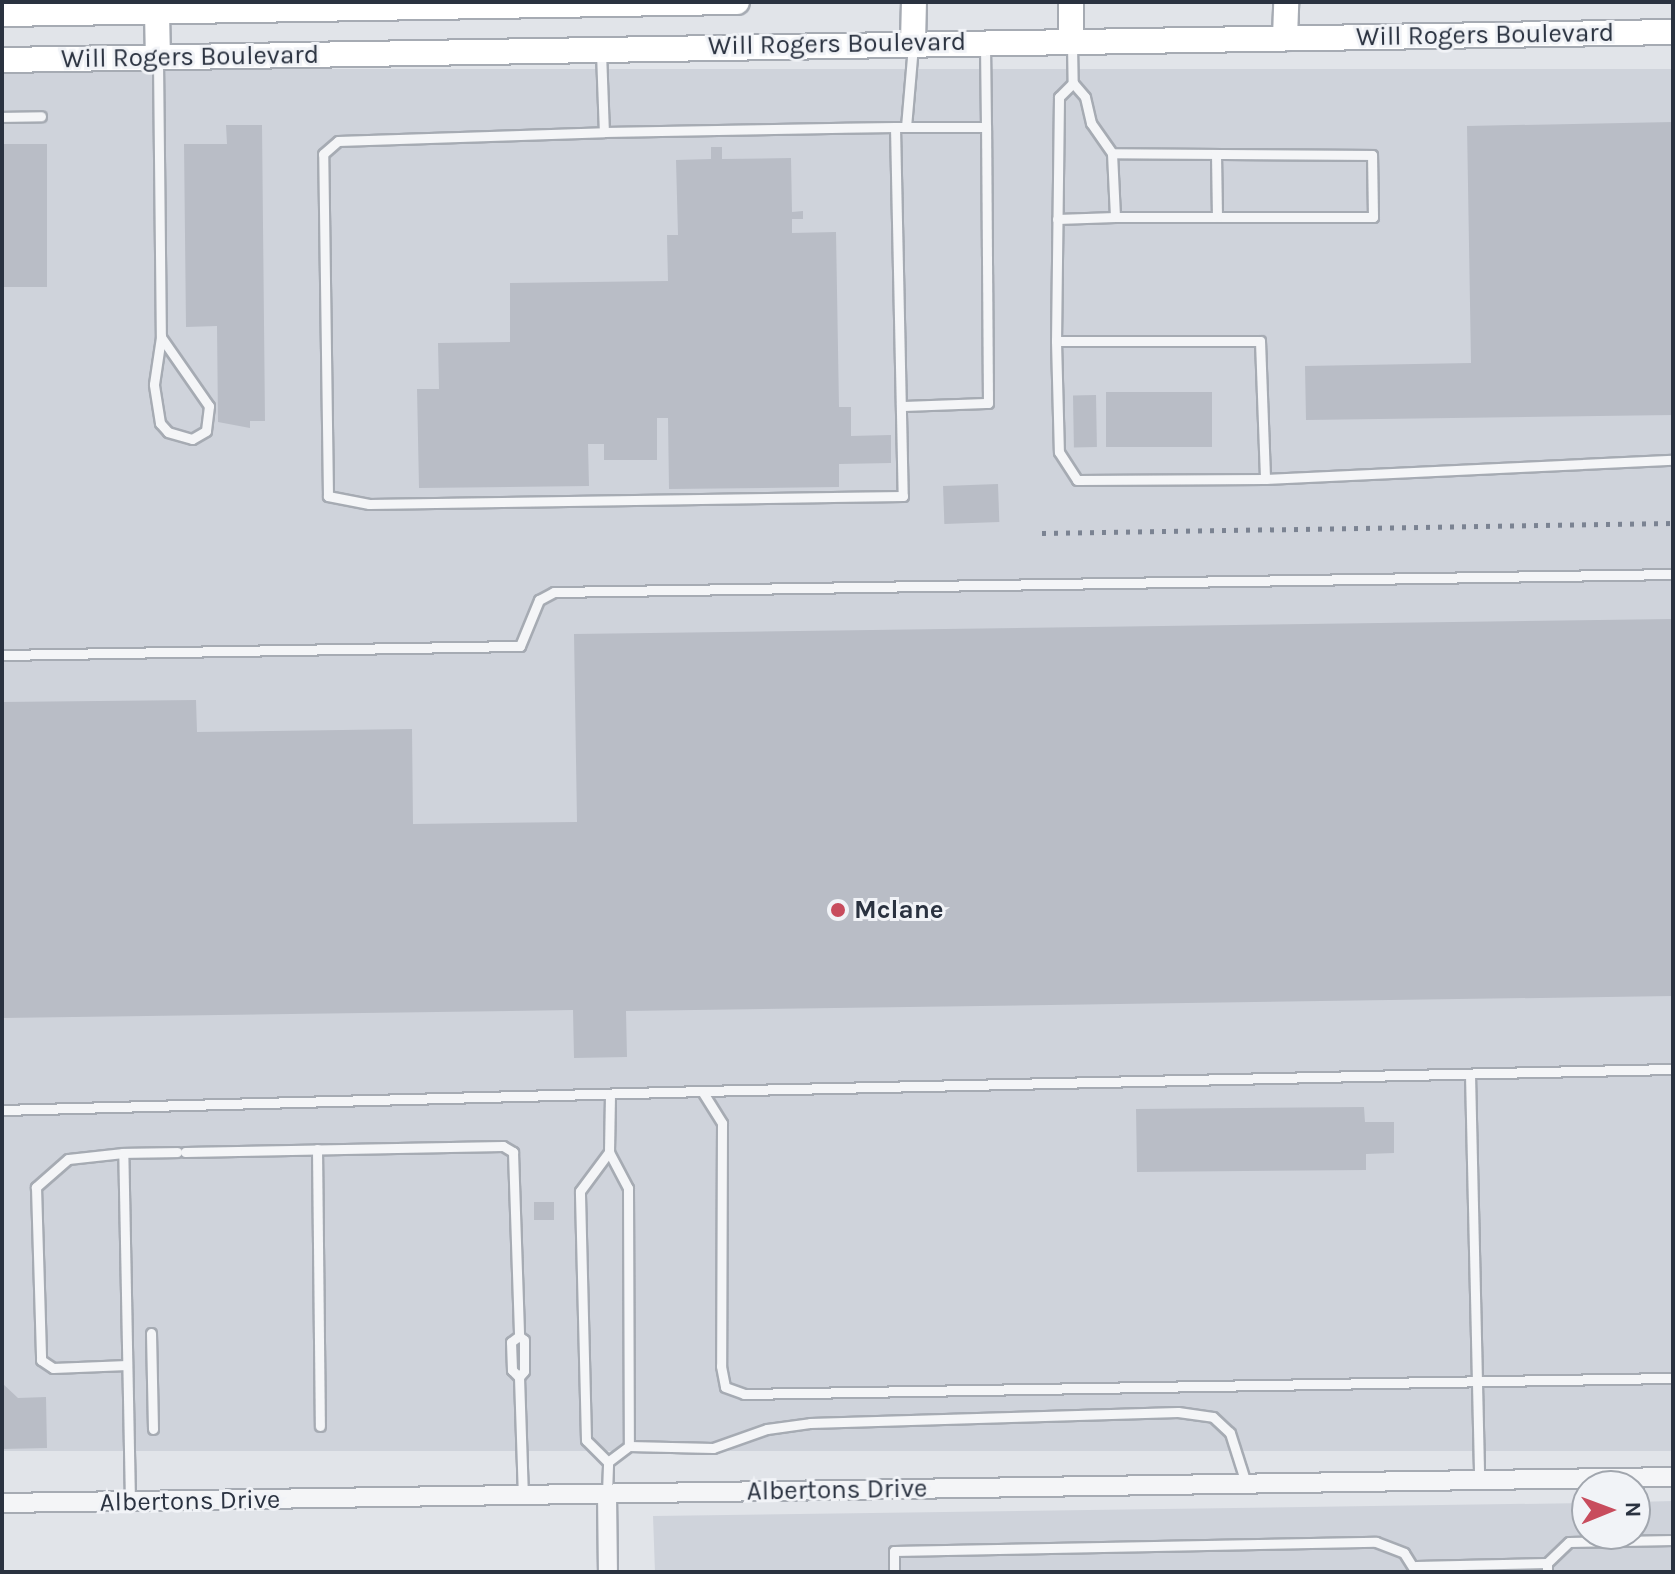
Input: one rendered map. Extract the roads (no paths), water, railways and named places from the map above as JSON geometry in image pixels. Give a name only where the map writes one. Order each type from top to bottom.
[{"type":"main road","name":"Will Rogers Boulevard","points":[[2,14],[157,7],[737,2]]},
{"type":"main road","points":[[913,42],[914,2]]},
{"type":"main road","points":[[1071,2],[1071,41]]},
{"type":"main road","points":[[1285,38],[1286,2]]},
{"type":"main road","points":[[600,4],[601,49]]},
{"type":"main road","points":[[157,7],[158,58]]},
{"type":"main road","name":"Will Rogers Boulevard","points":[[2,60],[913,42],[1673,32]]},
{"type":"street","name":"Albertons Drive","points":[[2,1503],[1673,1477]]},
{"type":"street","points":[[607,1494],[608,1572]]},
{"type":"lane","points":[[901,406],[988,403],[985,41]]},
{"type":"lane","points":[[1071,41],[1073,83],[1085,97],[1091,123],[1112,153],[1115,217]]},
{"type":"lane","points":[[906,127],[913,42]]},
{"type":"lane","points":[[601,49],[604,132]]},
{"type":"lane","points":[[158,58],[161,337],[154,384],[160,423],[168,432],[192,439],[206,431],[209,406],[161,337]]},
{"type":"lane","points":[[1073,83],[1059,97],[1056,341],[1059,452],[1077,480],[1265,479],[1673,460]]},
{"type":"lane","points":[[2,117],[41,116]]},
{"type":"lane","points":[[895,127],[903,496],[369,504],[328,496],[323,154],[338,141],[604,132],[895,127],[986,127]]},
{"type":"lane","points":[[1057,219],[1373,217],[1372,155],[1112,153]]},
{"type":"lane","points":[[1216,154],[1217,217]]},
{"type":"lane","points":[[1056,341],[1260,341],[1265,479]]},
{"type":"lane","points":[[2,655],[520,646],[539,600],[554,592],[1673,574]]},
{"type":"lane","points":[[2,1110],[1673,1069]]},
{"type":"lane","points":[[1470,1074],[1479,1480]]},
{"type":"lane","points":[[702,1091],[722,1123],[725,1387],[744,1394],[1673,1378]]},
{"type":"lane","points":[[610,1094],[609,1152],[628,1188],[629,1446]]},
{"type":"lane","points":[[127,1365],[53,1368],[41,1360],[36,1187],[68,1159],[123,1153],[503,1146],[513,1152],[519,1336],[524,1340],[524,1371],[519,1377],[523,1495]]},
{"type":"lane","points":[[317,1149],[320,1426]]},
{"type":"lane","points":[[607,1494],[608,1462],[586,1440],[580,1191],[609,1152]]},
{"type":"lane","points":[[123,1153],[130,1502]]},
{"type":"lane","points":[[151,1333],[153,1429]]},
{"type":"lane","points":[[608,1462],[629,1446],[713,1448],[767,1429],[810,1423],[1178,1412],[1213,1417],[1230,1433],[1246,1483]]},
{"type":"lane","points":[[894,1572],[894,1551],[1376,1542],[1404,1553],[1416,1569],[1547,1567],[1569,1542],[1673,1540]]},
{"type":"railway","points":[[1042,533],[1673,523]]},
{"type":"place","name":"Mclane","points":[[838,910]]}]
